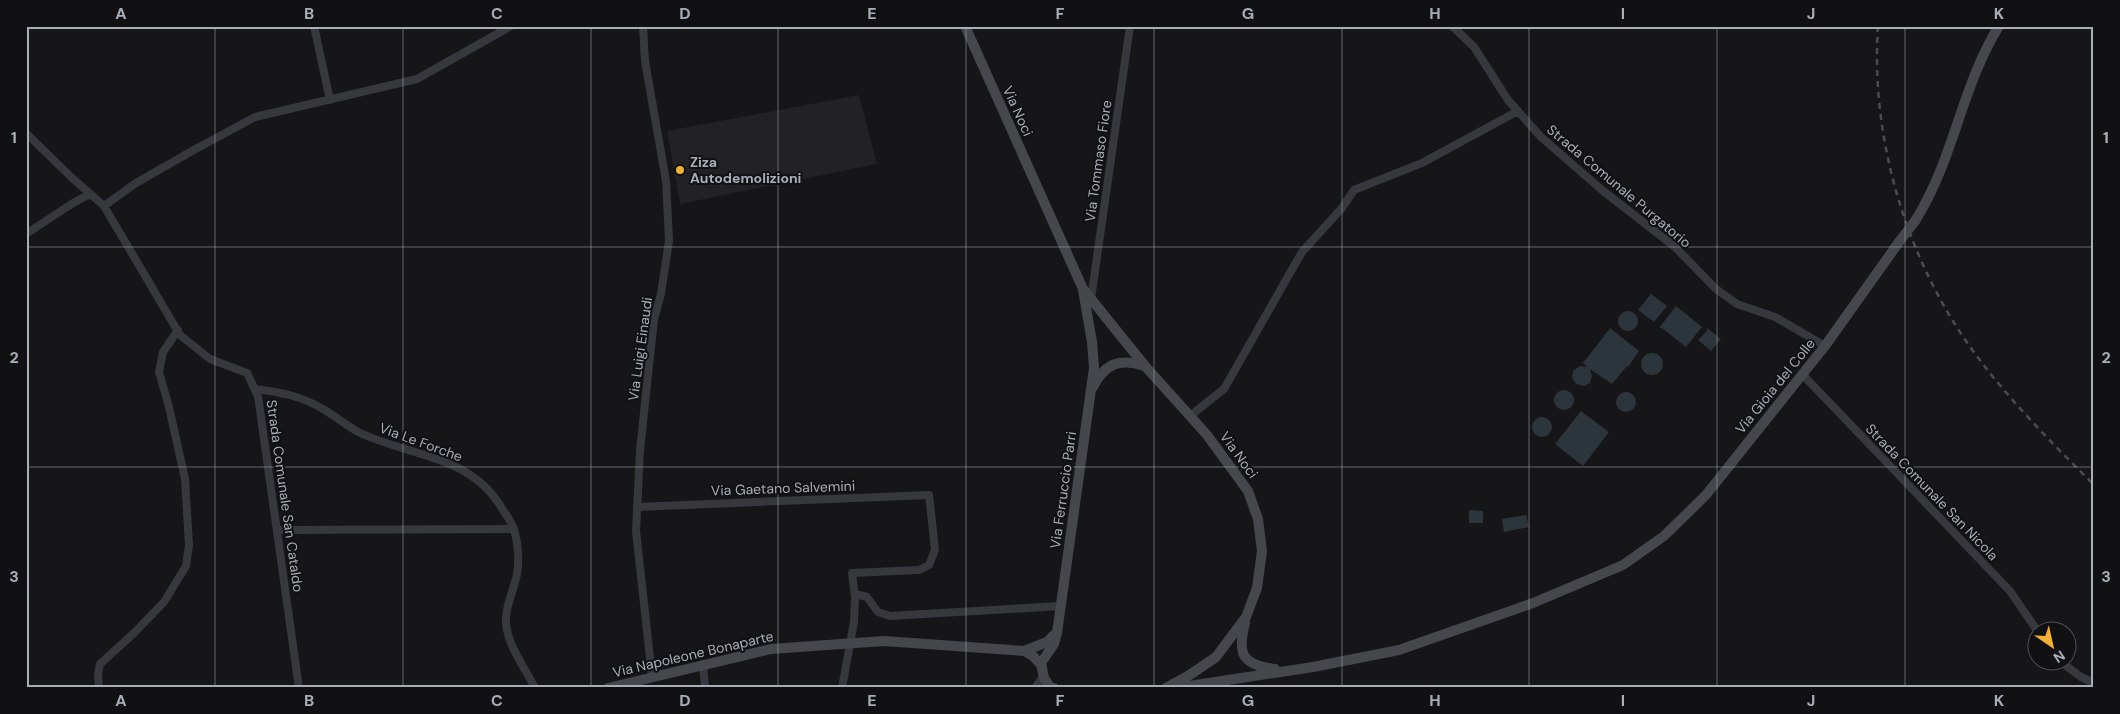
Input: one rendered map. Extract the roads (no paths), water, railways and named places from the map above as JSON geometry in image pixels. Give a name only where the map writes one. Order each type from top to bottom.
[{"type":"main road","name":"Via Noci","points":[[965,26],[1083,289],[1145,366],[1207,435],[1248,491],[1258,520],[1262,551],[1257,588],[1246,617],[1216,657],[1166,688]]},
{"type":"main road","name":"Via Gioia del Colle","points":[[1289,671],[1399,650],[1533,603],[1623,565],[1664,536],[1706,495],[1825,346],[1914,221],[1935,184],[1970,85],[1989,42],[1999,26]]},
{"type":"main road","name":"Via Ferruccio Parri","points":[[1043,671],[1042,660],[1054,644],[1057,633],[1094,368],[1092,342],[1083,289]]},
{"type":"main road","points":[[1091,391],[1098,378],[1112,366],[1124,361],[1145,366]]},
{"type":"main road","points":[[1246,617],[1240,639],[1242,652],[1248,662],[1261,668],[1289,671]]},
{"type":"main road","name":"Via Napoleone Bonaparte","points":[[608,688],[771,649],[884,641],[1024,651],[1046,642],[1057,633]]},
{"type":"main road","points":[[1024,651],[1033,656],[1052,688]]},
{"type":"main road","points":[[1176,688],[1289,671]]},
{"type":"street","points":[[314,26],[330,100]]},
{"type":"street","points":[[104,206],[136,183],[192,150],[255,117],[417,78],[511,26]]},
{"type":"street","name":"Via Luigi Einaudi","points":[[643,26],[645,61],[666,181],[669,240],[654,319],[640,450],[636,531],[652,676]]},
{"type":"street","name":"Via Tommaso Fiore","points":[[1091,299],[1130,26]]},
{"type":"street","name":"Strada Comunale Purgatorio","points":[[1452,26],[1474,47],[1508,100],[1540,137],[1602,190],[1676,248],[1716,289],[1737,304],[1775,317],[1825,346]]},
{"type":"street","points":[[1190,416],[1224,389],[1302,252],[1342,208],[1354,190],[1422,163],[1518,111]]},
{"type":"street","name":"Strada Comunale San Cataldo","points":[[26,134],[104,206],[180,335],[210,359],[247,373],[255,389],[258,396],[299,688]]},
{"type":"street","points":[[26,234],[72,203],[90,194]]},
{"type":"street","points":[[99,688],[98,674],[100,664],[164,602],[186,566],[189,545],[185,479],[159,372],[162,352],[178,330]]},
{"type":"street","name":"Strada Comunale San Nicola","points":[[1802,374],[2010,591],[2031,622]]},
{"type":"street","name":"Via Le Forche","points":[[255,389],[283,392],[302,398],[357,431],[408,451],[438,458],[457,466],[481,482],[496,496],[514,529],[518,564],[516,581],[506,614],[507,630],[535,688]]},
{"type":"street","name":"Via Gaetano Salvemini","points":[[637,507],[929,494],[935,550],[929,565],[918,570],[852,573],[855,594]]},
{"type":"street","points":[[277,530],[514,529]]},
{"type":"street","points":[[842,688],[854,622],[855,594],[867,597],[878,612],[890,616],[1061,606]]},
{"type":"street","points":[[703,664],[704,688]]},
{"type":"street","points":[[1035,688],[1043,671]]},
{"type":"street","points":[[2074,672],[2094,684]]},
{"type":"railway","points":[[1878,26],[1877,70],[1888,159],[1899,202],[1914,244],[1933,285],[1954,323],[1992,376],[2034,424],[2094,485]]},
{"type":"place","name":"Ziza Autodemolizioni","points":[[680,170]]}]
